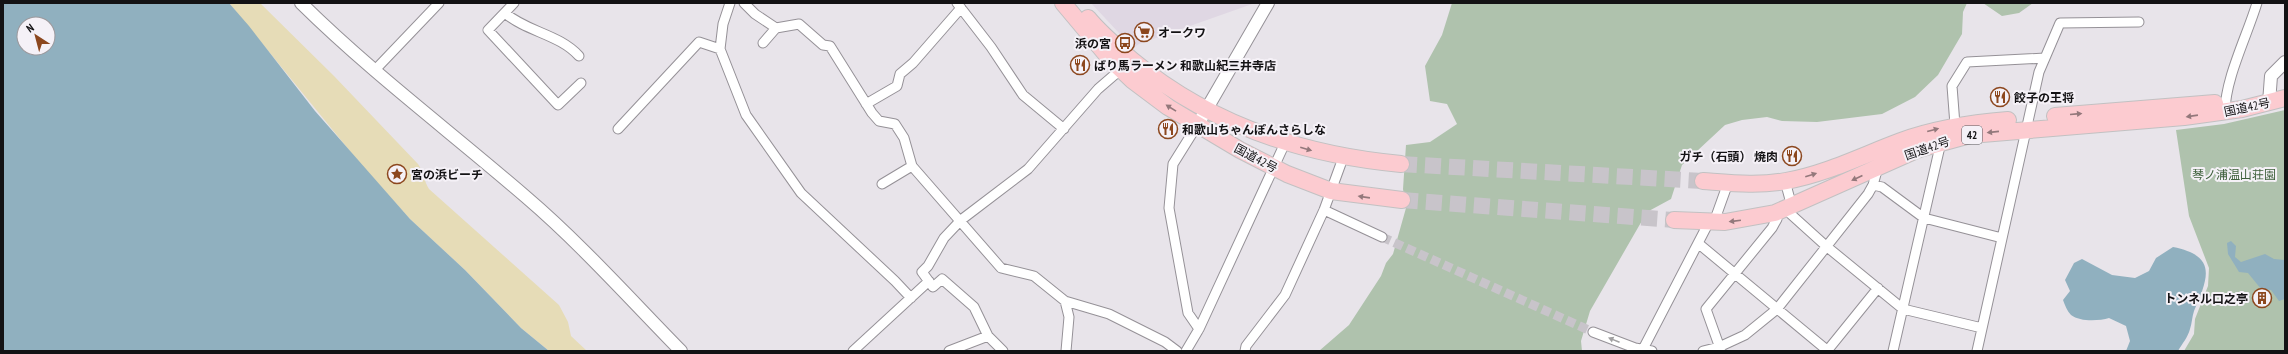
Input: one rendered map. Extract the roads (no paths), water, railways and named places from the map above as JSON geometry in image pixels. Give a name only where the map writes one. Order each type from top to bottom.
[{"type":"highway","name":"国道42号","points":[[1063,3],[1120,70],[1144,90],[1198,124],[1274,167],[1331,191],[1402,200]]},
{"type":"highway","name":"国道42号","points":[[1076,3],[1092,23],[1140,66],[1176,93],[1206,110],[1285,143],[1343,158],[1401,164]]},
{"type":"highway","name":"国道42号","points":[[2269,97],[2285,86]]},
{"type":"highway","name":"国道42号","points":[[1704,181],[1728,183],[1786,181],[1828,170],[1925,132],[1956,125],[2143,121],[2269,97],[2285,98]]},
{"type":"highway","name":"国道42号","points":[[1674,220],[1711,222],[1740,221],[1784,210],[1907,154],[1941,142],[2027,124]]},
{"type":"street","points":[[301,3],[374,71],[527,197],[607,274],[681,351]]},
{"type":"street","points":[[374,71],[439,3]]},
{"type":"street","points":[[514,3],[488,30],[558,105],[581,83]]},
{"type":"street","points":[[730,3],[723,24],[720,49],[746,115],[801,193],[911,298]]},
{"type":"street","points":[[744,3],[755,14],[776,28]]},
{"type":"street","points":[[1199,329],[1188,313],[1169,208],[1172,164],[1198,124],[1268,3]]},
{"type":"street","points":[[2225,106],[2227,86],[2248,33],[2257,3]]},
{"type":"street","points":[[866,104],[898,86],[900,74],[913,63],[959,6],[991,47],[1023,95],[1064,129]]},
{"type":"street","points":[[505,12],[522,25],[558,39],[579,56]]},
{"type":"street","points":[[1976,351],[2039,72],[2060,23],[2139,22]]},
{"type":"street","points":[[763,43],[776,28],[799,24],[823,45],[830,46],[866,104],[879,121],[895,124],[904,138],[912,166],[961,220],[1001,268],[1034,276],[1064,301],[1109,314],[1165,342],[1177,351]]},
{"type":"street","points":[[618,129],[699,42],[720,49]]},
{"type":"street","points":[[1956,125],[1952,86],[1967,62],[2045,58]]},
{"type":"street","points":[[2269,97],[2271,76],[2285,62]]},
{"type":"street","points":[[1004,351],[988,336],[974,307],[942,279],[933,287],[922,272],[928,266],[944,238],[961,220],[1028,169],[1098,89],[1120,70]]},
{"type":"street","points":[[1893,351],[1941,142]]},
{"type":"street","points":[[1186,351],[1199,329],[1285,143]]},
{"type":"street","points":[[1702,351],[1720,349],[1745,335],[1776,309],[1873,185],[1882,148]]},
{"type":"street","points":[[1245,351],[1250,341],[1285,295],[1324,210],[1343,158]]},
{"type":"street","points":[[882,184],[912,166]]},
{"type":"street","points":[[1720,349],[1706,309],[1772,228],[1784,210],[1786,181]]},
{"type":"street","points":[[1640,350],[1711,222],[1728,183]]},
{"type":"street","points":[[1873,185],[1882,187],[1924,218],[2002,238]]},
{"type":"street","points":[[1324,210],[1382,237]]},
{"type":"street","points":[[1784,210],[1903,309],[1982,328]]},
{"type":"street","points":[[1699,244],[1828,351],[1878,288]]},
{"type":"street","points":[[853,351],[929,281]]},
{"type":"street","points":[[1064,301],[1070,318],[1066,351]]},
{"type":"street","points":[[1593,332],[1640,350],[1652,351]]},
{"type":"street","points":[[949,351],[988,336]]},
{"type":"water","points":[[3,3],[229,3],[249,26],[315,111],[410,219],[465,270],[521,328],[549,351],[3,351]]},
{"type":"water","points":[[2231,241],[2236,246],[2235,257],[2241,262],[2265,254],[2274,259],[2285,260],[2285,299],[2279,301],[2271,290],[2261,289],[2248,273],[2239,272],[2228,254],[2227,243]]},
{"type":"water","points":[[2173,247],[2197,256],[2203,263],[2206,270],[2203,288],[2194,311],[2191,327],[2178,351],[2126,351],[2130,341],[2126,326],[2109,318],[2100,320],[2079,319],[2068,312],[2063,300],[2070,291],[2065,280],[2074,263],[2082,259],[2112,275],[2135,278],[2149,271],[2156,258]]},
{"type":"tunnel","points":[[1401,164],[1703,181]]},
{"type":"tunnel","points":[[1402,200],[1674,220]]},
{"type":"tunnel","points":[[1382,237],[1593,332]]},
{"type":"place","name":"オークワ","points":[[1144,32]]},
{"type":"place","name":"浜の宮","points":[[1125,43]]},
{"type":"place","name":"ばり馬ラーメン 和歌山紀三井寺店","points":[[1080,65]]},
{"type":"place","name":"餃子の王将","points":[[2000,97]]},
{"type":"place","name":"和歌山ちゃんぽんさらしな","points":[[1168,129]]},
{"type":"place","name":"ガチ（石頭） 焼肉","points":[[1792,156]]},
{"type":"place","name":"宮の浜ビーチ","points":[[397,174]]},
{"type":"place","name":"トンネル口之亭","points":[[2262,298]]},
{"type":"park label","name":"琴ノ浦温山荘園","points":[[2234,174]]}]
